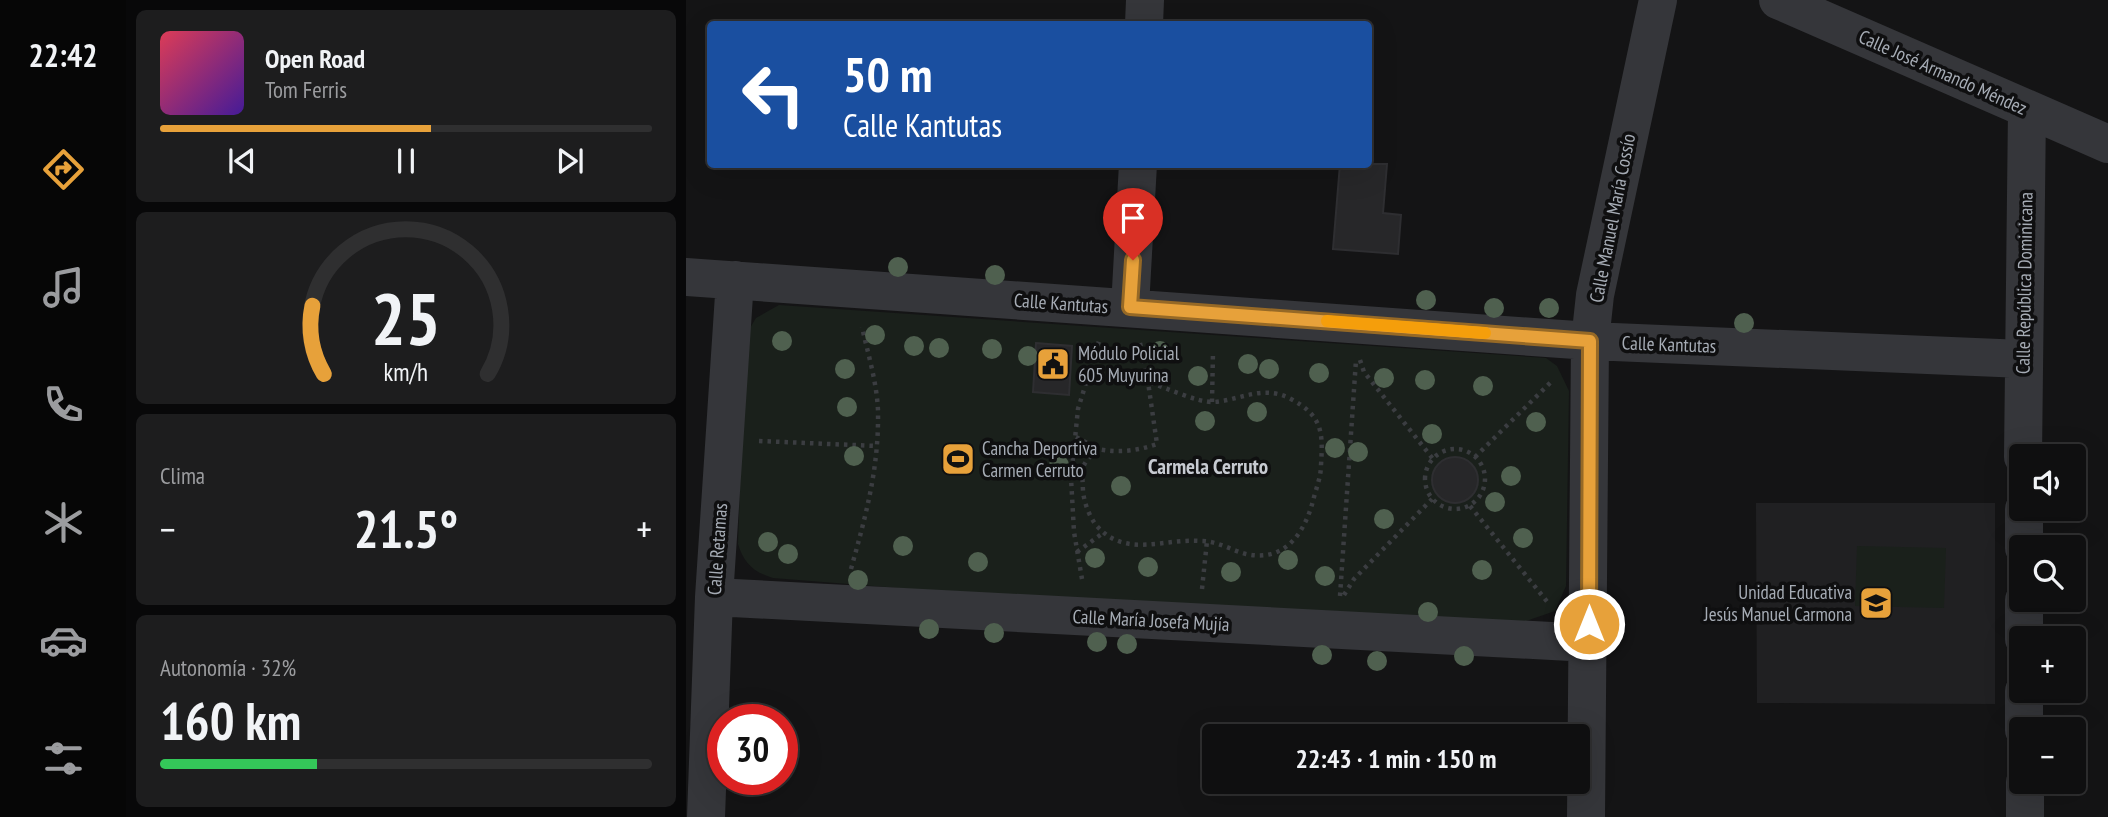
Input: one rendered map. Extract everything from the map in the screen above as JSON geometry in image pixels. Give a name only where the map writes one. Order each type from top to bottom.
[{"type":"street","points":[[1144,21],[1145,0]]},
{"type":"street","name":"Calle Manuel María Cossío","points":[[1586,817],[1590,341],[1597,282],[1658,0]]},
{"type":"street","name":"Calle José Armando Méndez","points":[[1778,0],[2108,144]]},
{"type":"street","name":"Calle República Dominicana","points":[[2023,444],[2027,109]]},
{"type":"street","points":[[1135,323],[1138,168]]},
{"type":"street","name":"Calle Kantutas","points":[[686,276],[1135,323],[2023,359]]},
{"type":"street","name":"Calle Retamas","points":[[706,817],[714,597],[734,280]]},
{"type":"street","name":"Calle María Josefa Mujía","points":[[714,597],[1589,643]]},
{"type":"street","points":[[2025,794],[2025,817]]},
{"type":"path","points":[[849,575],[872,494],[877,446],[878,410],[873,373],[860,319]]},
{"type":"path","points":[[1076,437],[1098,449],[1115,453],[1142,450],[1157,444],[1148,382],[1135,323]]},
{"type":"path","points":[[1084,587],[1074,532],[1071,478],[1078,409],[1100,337]]},
{"type":"path","points":[[1212,402],[1214,344]]},
{"type":"path","points":[[1432,499],[1354,579],[1340,602],[1357,352],[1364,372],[1433,458]]},
{"type":"path","points":[[1475,457],[1552,381]]},
{"type":"path","points":[[1098,449],[1084,461],[1084,498],[1092,521],[1103,533],[1126,545],[1207,541],[1247,554],[1267,556],[1295,540],[1309,516],[1321,472],[1323,437],[1312,412],[1289,398],[1266,393],[1212,402],[1148,382]]},
{"type":"path","points":[[749,441],[877,446]]},
{"type":"path","points":[[1458,449],[1475,457],[1481,464],[1485,483],[1477,500],[1461,509],[1440,506],[1432,499],[1425,483],[1428,466],[1433,458],[1449,450],[1458,449]]},
{"type":"path","points":[[1470,506],[1549,604]]},
{"type":"path","points":[[1077,552],[1103,533]]},
{"type":"path","points":[[1201,594],[1207,541]]},
{"type":"shaded area","points":[[779,305],[1546,358],[1557,366],[1569,391],[1566,586],[1555,611],[1520,623],[974,594],[766,576],[750,566],[738,544],[745,336],[756,318]]},
{"type":"shaded area","name":"Unidad Educativa Jesús Manuel Carmona","points":[[1756,503],[1995,503],[1995,704],[1757,703]]},
{"type":"shaded area","points":[[1857,546],[1946,548],[1944,608],[1855,606]]},
{"type":"building","points":[[1372,164],[1387,164],[1383,213],[1401,215],[1398,254],[1333,249],[1340,168],[1372,168]]},
{"type":"building","points":[[1036,343],[1072,346],[1069,395],[1033,392]]},
{"type":"building","points":[[1455,457],[1471,464],[1478,480],[1471,496],[1455,503],[1439,496],[1432,480],[1439,464]]},
{"type":"slow traffic","points":[[1327,321],[1485,333]]},
{"type":"place","name":"Módulo Policial 605 Muyurina","points":[[1053,364]]},
{"type":"place","name":"Cancha Deportiva Carmen Cerruto","points":[[958,459]]},
{"type":"place","name":"Unidad Educativa Jesús Manuel Carmona","points":[[1876,603]]},
{"type":"district","name":"Carmela Cerruto","points":[[1208,466]]},
{"type":"route","points":[[1133,260],[1130,307],[1590,341],[1589,624]]}]
